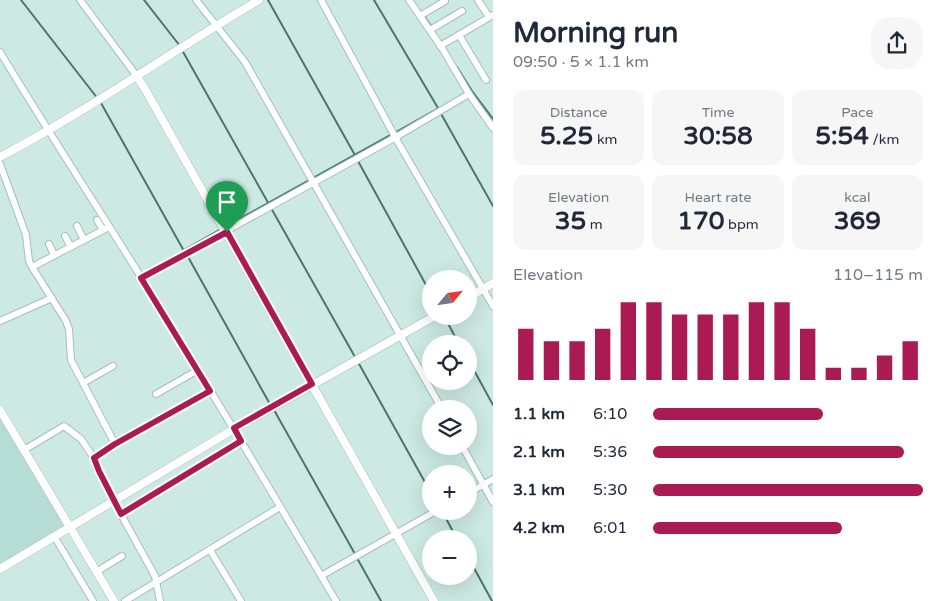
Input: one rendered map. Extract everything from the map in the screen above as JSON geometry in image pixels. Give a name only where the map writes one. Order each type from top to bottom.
[{"type":"street","points":[[80,0],[145,89],[434,601]]},
{"type":"street","points":[[196,0],[245,62],[437,400]]},
{"type":"street","points":[[0,157],[48,132],[136,75],[259,0]]},
{"type":"street","points":[[321,0],[396,137],[493,306]]},
{"type":"street","points":[[409,0],[493,128]]},
{"type":"street","points":[[440,46],[491,16],[478,0]]},
{"type":"street","points":[[420,16],[445,1]]},
{"type":"street","points":[[430,30],[462,11]]},
{"type":"street","points":[[459,35],[486,80]]},
{"type":"street","points":[[0,52],[106,228],[141,278],[234,428],[336,601]]},
{"type":"street","points":[[141,278],[227,232],[469,94]]},
{"type":"street","points":[[0,164],[26,235],[29,261],[69,329],[71,360],[115,444]]},
{"type":"street","points":[[98,220],[106,228]]},
{"type":"street","points":[[77,226],[84,240]]},
{"type":"street","points":[[32,267],[106,228]]},
{"type":"street","points":[[65,236],[71,247]]},
{"type":"street","points":[[49,244],[54,255]]},
{"type":"street","points":[[478,292],[493,283]]},
{"type":"street","points":[[0,321],[52,298]]},
{"type":"street","points":[[0,569],[234,428],[422,323]]},
{"type":"street","points":[[83,382],[113,366]]},
{"type":"street","points":[[156,394],[198,370]]},
{"type":"street","points":[[94,458],[115,444],[210,391]]},
{"type":"street","points":[[0,410],[114,601]]},
{"type":"street","points":[[24,450],[64,426],[81,439],[94,458],[96,467],[157,581],[160,601]]},
{"type":"street","points":[[121,514],[241,441]]},
{"type":"street","points":[[467,455],[493,502]]},
{"type":"street","points":[[477,488],[493,479]]},
{"type":"street","points":[[125,601],[280,507]]},
{"type":"street","points":[[321,576],[422,519]]},
{"type":"street","points":[[57,541],[93,601]]},
{"type":"street","points":[[210,550],[241,601]]},
{"type":"street","points":[[96,572],[122,556]]},
{"type":"shaded area","points":[[0,418],[65,525],[0,564]]},
{"type":"waterway","points":[[21,0],[98,99]]},
{"type":"waterway","points":[[144,0],[180,46]]},
{"type":"waterway","points":[[268,0],[356,157]]},
{"type":"waterway","points":[[374,0],[438,108]]},
{"type":"waterway","points":[[424,16],[431,26]]},
{"type":"waterway","points":[[182,50],[355,357]]},
{"type":"waterway","points":[[457,67],[493,119]]},
{"type":"waterway","points":[[101,103],[184,251]]},
{"type":"waterway","points":[[396,132],[437,109]]},
{"type":"waterway","points":[[440,112],[493,206]]},
{"type":"waterway","points":[[225,227],[392,134]]},
{"type":"waterway","points":[[358,161],[422,278]]},
{"type":"waterway","points":[[184,250],[221,229]]},
{"type":"waterway","points":[[187,255],[271,406]]},
{"type":"waterway","points":[[449,325],[454,335]]},
{"type":"waterway","points":[[358,362],[422,477]]},
{"type":"waterway","points":[[477,376],[493,405]]},
{"type":"waterway","points":[[274,410],[355,554]]},
{"type":"waterway","points":[[447,520],[452,530]]},
{"type":"waterway","points":[[357,558],[381,601]]},
{"type":"waterway","points":[[477,574],[492,601]]},
{"type":"route","points":[[227,232],[312,384],[234,428],[241,441],[121,514],[96,467],[94,458],[115,444],[210,391],[141,278],[227,232]]}]
